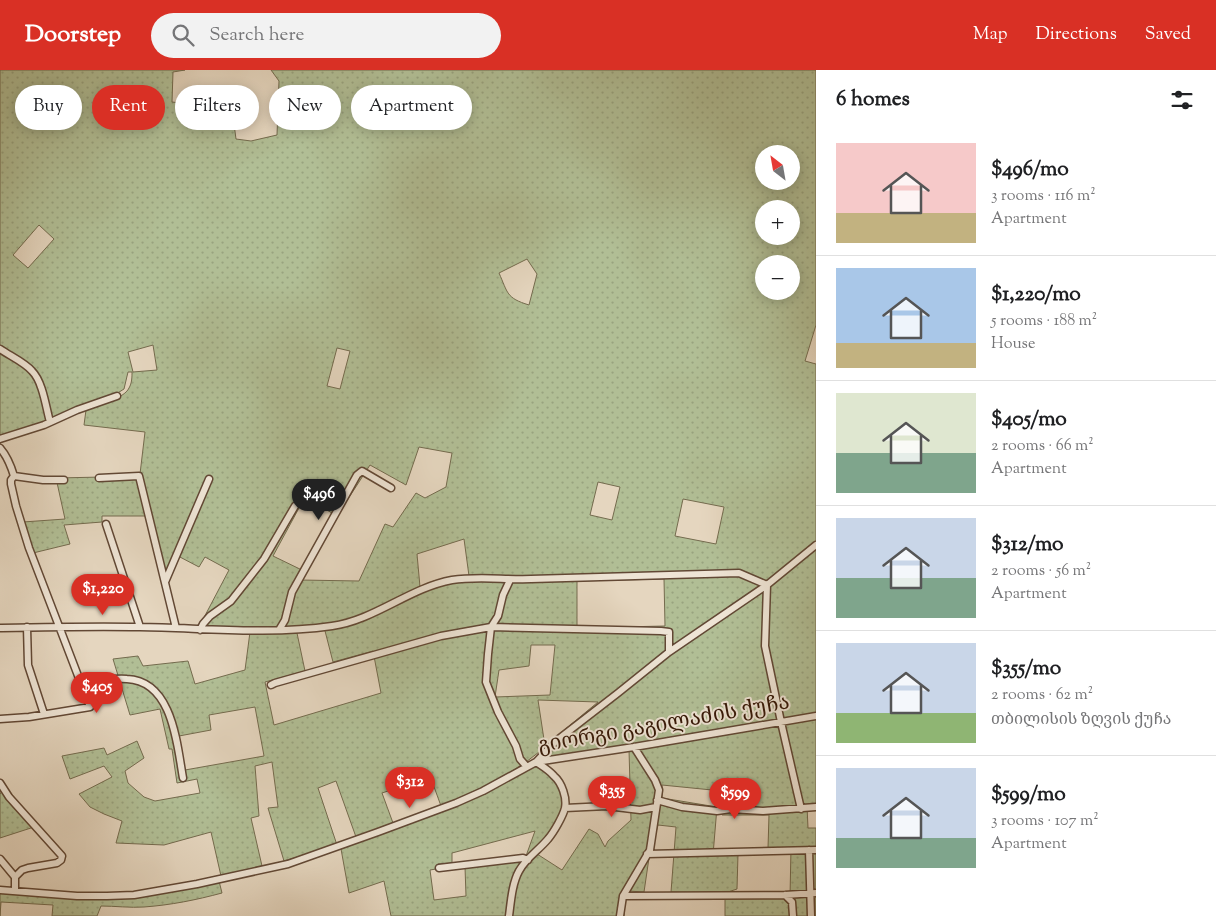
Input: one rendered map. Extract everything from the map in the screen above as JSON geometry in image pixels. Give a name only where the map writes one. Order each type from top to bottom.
[{"type":"street","points":[[0,349],[31,370],[35,375],[42,390],[50,422]]},
{"type":"street","points":[[0,439],[117,396]]},
{"type":"street","points":[[0,448],[8,460],[14,476]]},
{"type":"street","points":[[279,630],[285,620],[292,592],[357,475],[362,471],[391,488]]},
{"type":"street","points":[[14,476],[43,480],[64,480]]},
{"type":"street","points":[[0,719],[29,717],[90,707],[29,548],[10,484],[14,476]]},
{"type":"street","points":[[99,478],[139,476],[176,628]]},
{"type":"street","points":[[165,582],[209,479]]},
{"type":"street","points":[[200,630],[210,616],[231,601],[264,559],[295,506]]},
{"type":"street","points":[[106,524],[140,627]]},
{"type":"street","points":[[509,916],[512,892],[520,870],[548,839],[565,808],[565,796],[560,784],[554,776],[536,762],[556,741],[669,652],[767,585],[816,545]]},
{"type":"street","points":[[0,628],[59,626],[279,630],[332,626],[362,618],[428,586],[471,578],[510,580],[739,573],[767,585]]},
{"type":"street","points":[[510,580],[503,595],[498,616],[492,627],[486,682],[498,712],[516,746],[520,759],[526,767]]},
{"type":"street","points":[[767,585],[765,646],[801,809]]},
{"type":"street","points":[[27,627],[28,665],[44,714]]},
{"type":"street","points":[[271,685],[441,636],[492,627],[669,632],[669,652]]},
{"type":"street","points":[[80,682],[128,679],[138,681],[157,694],[166,708],[173,727],[183,778]]},
{"type":"street","name":"გიორგი გაგილაძის ქუჩა","points":[[0,890],[77,896],[134,895],[197,884],[288,864],[456,803],[483,791],[536,762],[816,716]]},
{"type":"street","points":[[620,916],[623,896],[650,850],[659,790],[655,780],[634,747]]},
{"type":"street","points":[[0,783],[9,797],[62,856],[58,863],[28,868],[22,870],[15,877]]},
{"type":"street","points":[[565,808],[607,806],[640,810],[657,804],[710,811],[731,809],[763,811],[816,807]]},
{"type":"street","points":[[647,854],[812,850],[813,893],[811,916]]},
{"type":"street","points":[[439,868],[523,858],[528,860]]},
{"type":"street","points":[[0,859],[15,877],[15,891]]},
{"type":"street","points":[[623,896],[785,895],[813,893]]},
{"type":"street","points":[[785,895],[792,902],[793,916]]},
{"type":"green space","points":[[0,70],[185,70],[173,72],[172,102],[175,102],[175,130],[235,130],[236,139],[251,141],[277,135],[277,130],[341,130],[341,85],[279,85],[279,81],[271,70],[816,70],[816,325],[805,361],[816,364],[816,714],[627,747],[545,758],[539,752],[504,776],[441,806],[433,784],[400,787],[382,793],[393,823],[356,837],[336,781],[318,788],[337,845],[284,861],[268,808],[278,807],[272,762],[255,766],[259,816],[251,818],[262,866],[221,876],[211,832],[164,845],[116,843],[122,821],[90,807],[79,794],[112,777],[104,766],[70,779],[62,756],[104,748],[107,755],[137,741],[144,758],[125,771],[128,783],[144,797],[155,801],[200,793],[197,779],[177,783],[172,749],[169,749],[160,709],[130,715],[113,659],[138,656],[143,666],[188,661],[195,684],[245,670],[250,632],[297,633],[305,671],[265,682],[274,725],[381,693],[373,651],[333,662],[324,627],[199,627],[229,570],[205,557],[199,567],[178,556],[167,580],[147,516],[102,516],[102,522],[64,525],[70,544],[33,553],[23,522],[65,519],[56,478],[140,474],[145,432],[84,425],[86,410],[126,392],[131,384],[132,372],[128,372],[124,389],[116,394],[44,423],[0,436]],"holes":[[[39,225],[54,239],[28,268],[13,255]],[[527,259],[537,274],[529,305],[516,300],[509,294],[499,273]],[[153,345],[157,370],[133,372],[128,352]],[[337,348],[350,351],[340,389],[327,386]],[[419,447],[452,453],[446,487],[425,498],[416,493],[393,527],[385,524],[359,581],[300,580],[306,572],[273,556],[305,497],[337,516],[370,465],[406,485]],[[598,482],[620,487],[612,520],[590,515]],[[683,499],[724,507],[716,544],[675,536]],[[464,539],[469,576],[434,581],[420,587],[417,554]],[[664,579],[665,626],[577,628],[577,581]],[[531,645],[555,645],[550,695],[495,697],[499,670],[529,666]],[[538,700],[598,702],[545,746]],[[255,707],[264,756],[185,770],[179,736],[211,730],[209,715]]]},
{"type":"green space","points":[[816,718],[816,805],[807,806],[808,828],[816,828],[816,916],[725,916],[725,897],[790,897],[791,848],[768,848],[769,815],[722,815],[722,791],[662,785],[662,798],[717,807],[713,855],[738,854],[737,889],[725,893],[671,892],[676,827],[658,825],[649,858],[644,892],[628,891],[625,899],[624,916],[511,916],[517,882],[524,868],[537,854],[562,870],[589,829],[598,834],[605,847],[608,841],[631,820],[629,750]]},
{"type":"green space","points":[[536,764],[556,782],[562,799],[561,809],[554,827],[528,857],[526,856],[535,831],[452,853],[452,863],[438,864],[436,869],[430,870],[434,900],[466,896],[465,867],[524,861],[507,916],[391,916],[384,881],[349,893],[341,849],[456,805]]},
{"type":"green space","points":[[0,785],[34,827],[0,838]]},
{"type":"green space","points":[[219,881],[222,893],[183,902],[154,906],[101,906],[97,916],[52,916],[53,905],[1,902],[0,916],[0,893],[106,899]]}]
